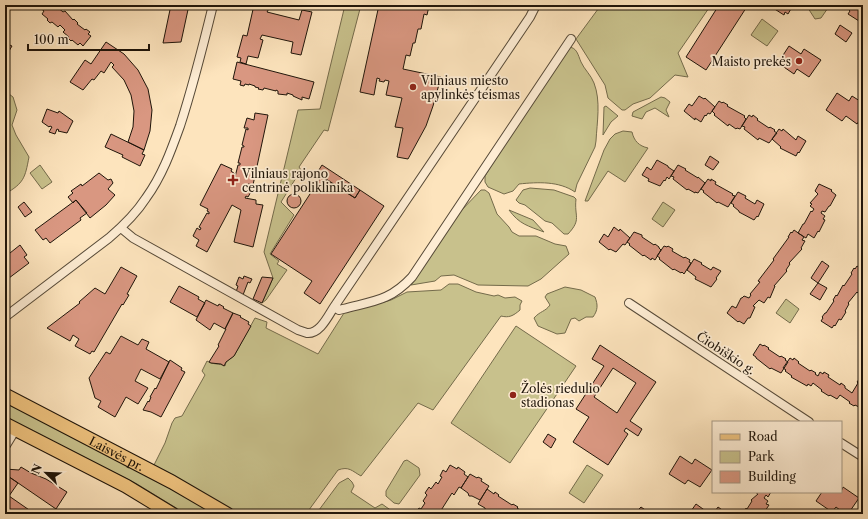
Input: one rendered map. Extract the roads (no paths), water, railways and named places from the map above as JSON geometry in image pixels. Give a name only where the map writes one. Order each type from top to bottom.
[{"type":"main road","name":"Laisvės pr.","points":[[5,395],[111,450],[215,510],[227,514]]},
{"type":"main road","name":"Laisvės pr.","points":[[11,427],[126,486],[172,514]]},
{"type":"street","points":[[5,317],[121,228],[146,198],[164,168],[172,150],[191,91],[213,5]]},
{"type":"street","points":[[121,228],[133,238],[298,330],[307,333],[315,331],[320,327],[334,307],[530,17],[534,6]]},
{"type":"street","points":[[334,307],[339,310],[384,298],[398,290],[412,277],[571,39]]},
{"type":"street","name":"Čiobiškio g.","points":[[629,303],[807,421]]},
{"type":"street","points":[[5,447],[11,427]]},
{"type":"street","points":[[842,444],[863,457]]},
{"type":"place","name":"Maisto prekės","points":[[799,61]]},
{"type":"place","name":"Vilniaus miesto apylinkės teismas","points":[[413,87]]},
{"type":"place","name":"Vilniaus rajono centrinė poliklinika","points":[[233,180]]},
{"type":"place","name":"Žolės riedulio stadionas","points":[[513,395]]}]
